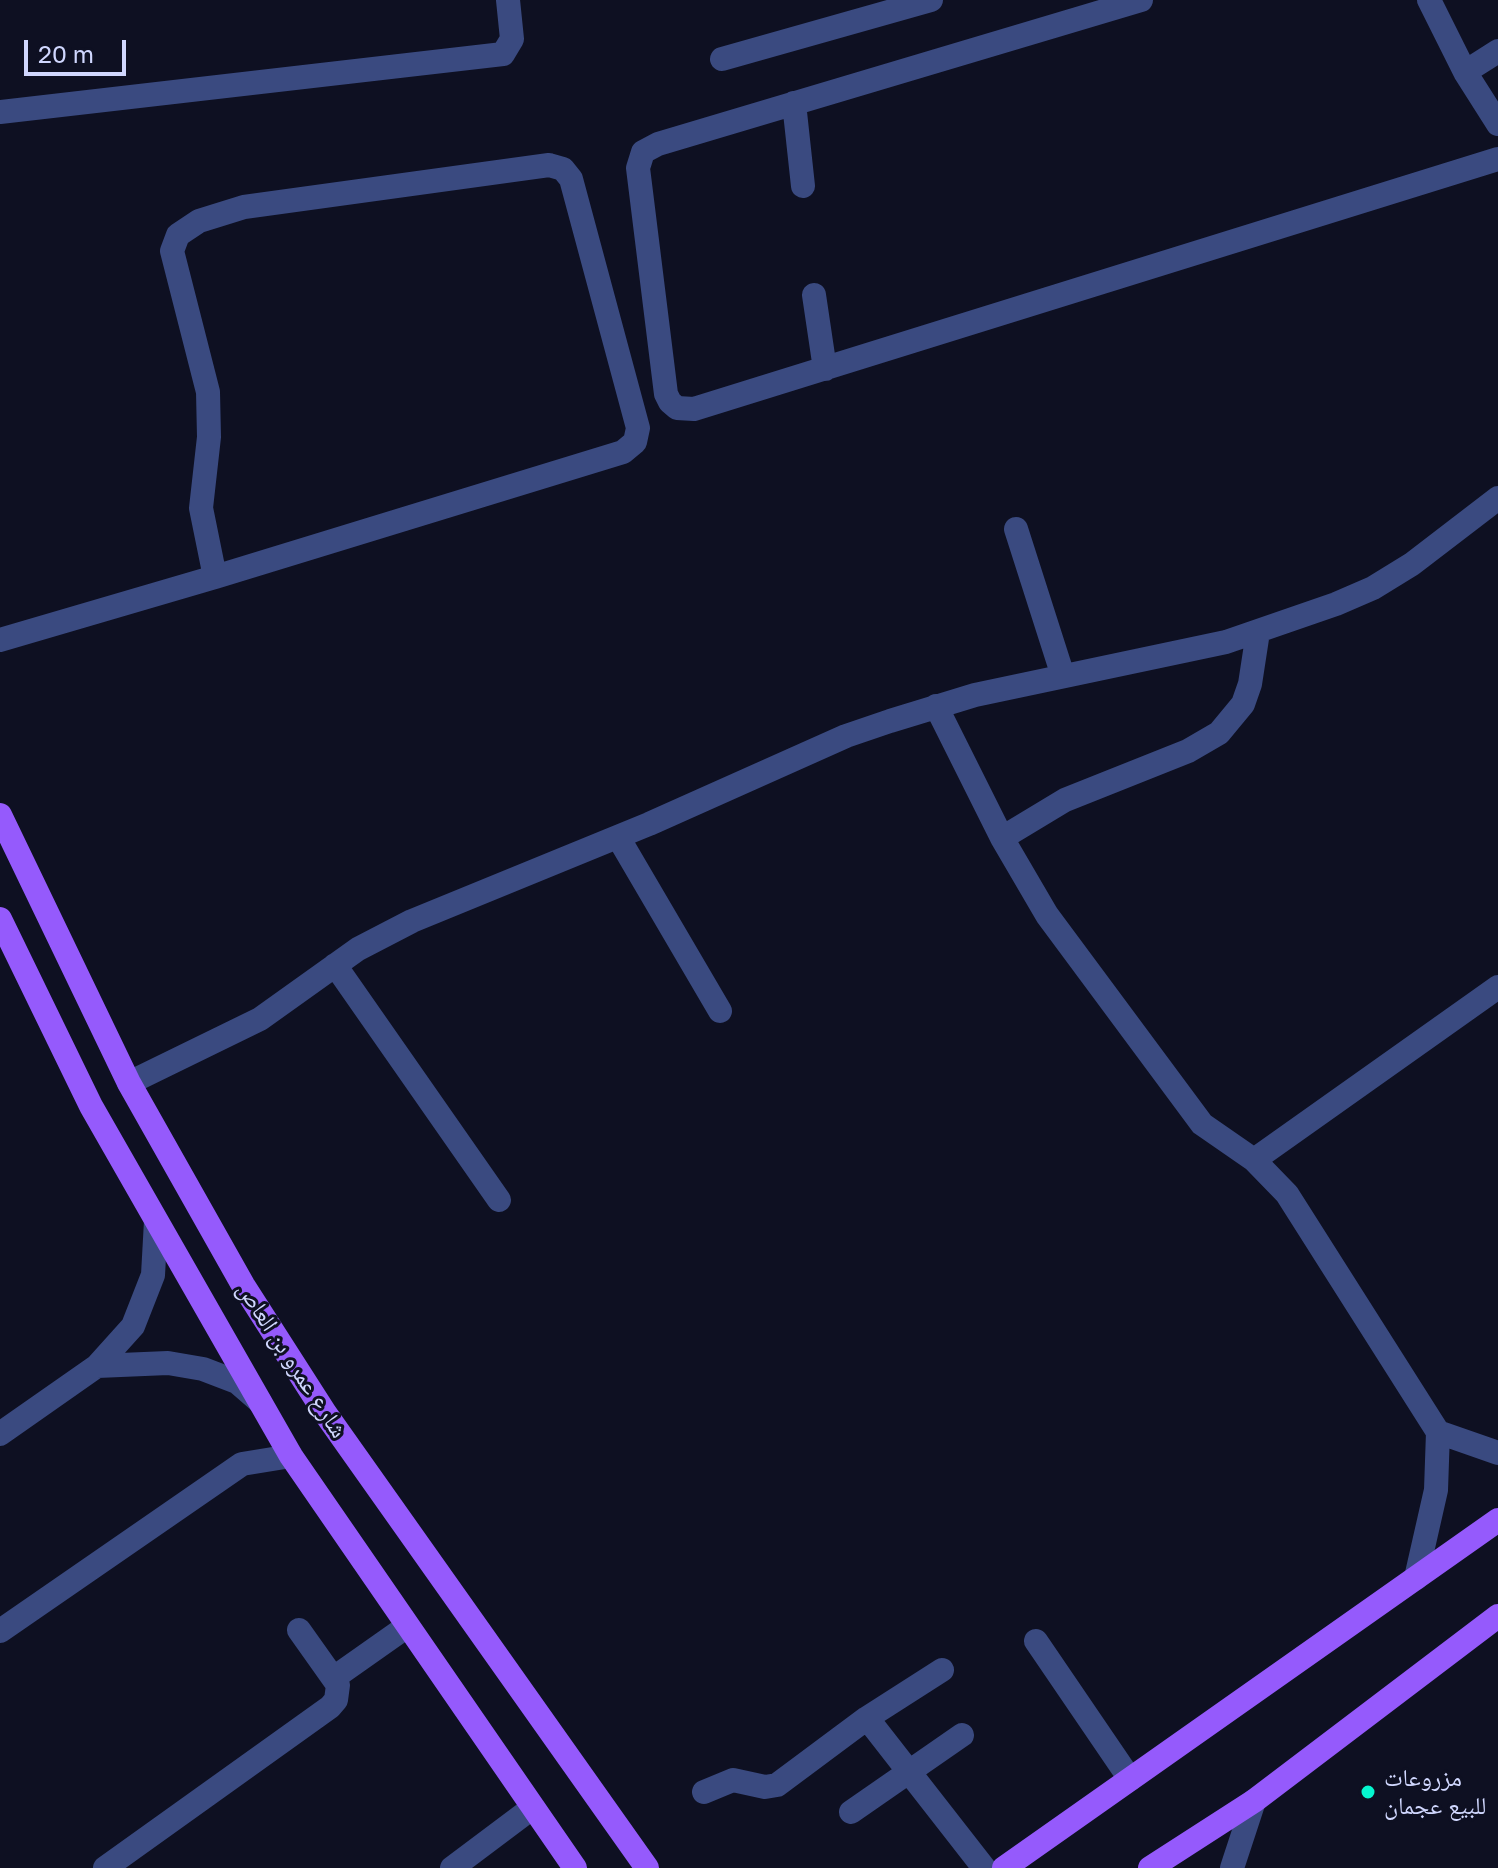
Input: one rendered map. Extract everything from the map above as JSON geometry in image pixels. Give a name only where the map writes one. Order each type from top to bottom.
[{"type":"main road","name":"شارع عمرو بن العاص","points":[[0,815],[129,1083],[201,1215],[302,1378],[647,1868]]},
{"type":"main road","name":"شارع عمرو بن العاص","points":[[0,919],[91,1106],[291,1456],[575,1868]]},
{"type":"main road","points":[[1004,1868],[1498,1520]]},
{"type":"main road","points":[[1150,1868],[1254,1801],[1498,1616]]},
{"type":"main road","points":[[1164,1868],[1184,1847]]},
{"type":"street","points":[[0,112],[503,54],[512,39],[508,0]]},
{"type":"street","points":[[722,59],[931,0]]},
{"type":"street","points":[[1141,0],[650,147],[639,160],[638,168],[666,394],[670,402],[677,408],[694,409],[1498,159]]},
{"type":"street","points":[[1429,0],[1465,72],[1498,124]]},
{"type":"street","points":[[1465,72],[1498,51]]},
{"type":"street","points":[[794,103],[803,186]]},
{"type":"street","points":[[0,640],[215,577],[630,448],[638,428],[571,179],[563,169],[549,165],[244,207],[199,221],[178,235],[172,251],[208,392],[209,437],[201,508],[215,577]]},
{"type":"street","points":[[814,295],[825,369]]},
{"type":"street","points":[[129,1083],[260,1019],[288,1002],[335,965],[412,921],[618,837],[846,736],[936,706],[1258,632],[1373,588],[1412,564],[1498,498]]},
{"type":"street","points":[[1016,529],[1063,676]]},
{"type":"street","points":[[1002,838],[1065,800],[1188,751],[1219,733],[1243,704],[1250,684],[1258,632]]},
{"type":"street","points":[[936,706],[1002,838],[1047,915],[1184,1103],[1218,1138],[1254,1160],[1287,1194],[1438,1432],[1436,1490],[1416,1578]]},
{"type":"street","points":[[618,837],[720,1011]]},
{"type":"street","points":[[335,965],[499,1200]]},
{"type":"street","points":[[1254,1160],[1498,987]]},
{"type":"street","points":[[0,1434],[97,1366],[117,1348],[145,1301],[157,1248],[156,1221]]},
{"type":"street","points":[[97,1366],[156,1362],[203,1369],[237,1382],[260,1402]]},
{"type":"street","points":[[1438,1432],[1498,1453]]},
{"type":"street","points":[[0,1631],[242,1464],[291,1456]]},
{"type":"street","points":[[335,1677],[406,1627]]},
{"type":"street","points":[[105,1868],[330,1707],[338,1692],[335,1677],[299,1630]]},
{"type":"street","points":[[1036,1641],[1130,1779]]},
{"type":"street","points":[[704,1792],[733,1780],[765,1787],[777,1785],[867,1718],[942,1670]]},
{"type":"street","points":[[867,1718],[984,1868]]},
{"type":"street","points":[[851,1812],[962,1735]]},
{"type":"street","points":[[1232,1868],[1254,1801]]},
{"type":"street","points":[[452,1868],[532,1808]]},
{"type":"place","name":"مزروعات للبيع عجمان","points":[[1368,1792]]}]
